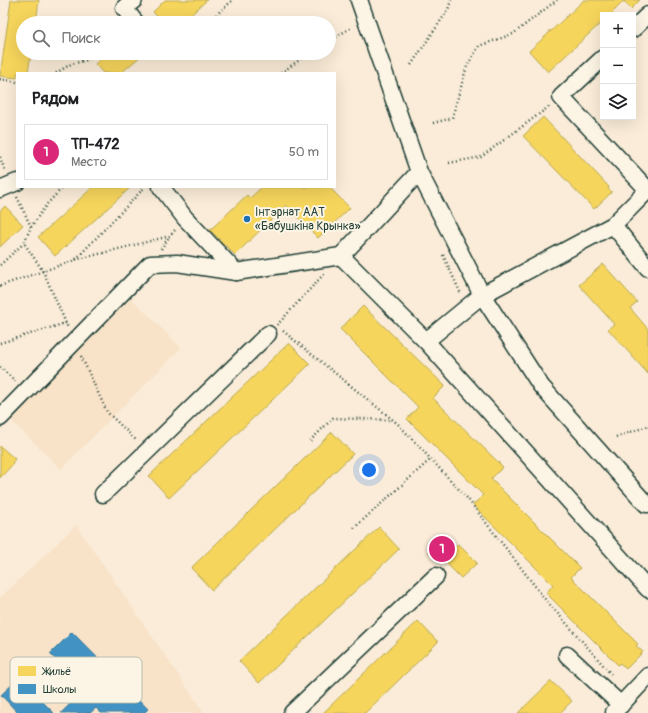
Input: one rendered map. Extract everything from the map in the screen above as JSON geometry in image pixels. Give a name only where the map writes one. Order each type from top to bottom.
[{"type":"street","points":[[130,16],[124,8],[134,0]]},
{"type":"street","points":[[359,0],[419,172],[482,295],[541,386],[647,505]]},
{"type":"street","points":[[636,26],[648,15]]},
{"type":"street","points":[[426,341],[482,295],[613,225],[648,190],[561,98],[600,61]]},
{"type":"street","points":[[0,418],[150,264],[177,263],[236,272],[341,256],[419,172]]},
{"type":"street","points":[[162,188],[185,218],[236,272]]},
{"type":"street","points":[[613,225],[648,268]]},
{"type":"street","points":[[341,256],[426,341],[648,589]]},
{"type":"street","points":[[103,494],[272,330]]},
{"type":"street","points":[[292,713],[436,576]]},
{"type":"street","points":[[567,654],[617,709],[648,676]]},
{"type":"path","points":[[215,16],[233,0]]},
{"type":"path","points":[[411,65],[448,10],[451,0]]},
{"type":"path","points":[[433,122],[452,118],[467,66],[480,46],[513,34],[557,0]]},
{"type":"path","points":[[336,37],[353,26]]},
{"type":"path","points":[[58,72],[71,64],[87,60]]},
{"type":"path","points":[[282,72],[299,60]]},
{"type":"path","points":[[0,79],[16,82]]},
{"type":"path","points":[[449,162],[481,157],[561,98]]},
{"type":"path","points":[[9,186],[31,227]]},
{"type":"path","points":[[0,265],[24,243],[31,227],[47,204],[62,188]]},
{"type":"path","points":[[75,260],[143,188]]},
{"type":"path","points":[[0,286],[75,260],[170,236],[185,218]]},
{"type":"path","points":[[24,243],[43,271],[107,412],[147,452]]},
{"type":"path","points":[[325,273],[272,330],[393,420],[467,498],[545,599],[614,677]]},
{"type":"path","points":[[0,343],[66,323]]},
{"type":"path","points":[[0,367],[26,391]]},
{"type":"path","points":[[310,441],[333,418],[393,420]]},
{"type":"path","points":[[616,437],[648,426]]},
{"type":"path","points":[[354,528],[431,459]]},
{"type":"shaded area","points":[[131,298],[181,348],[61,469],[10,419]]},
{"type":"shaded area","points":[[76,525],[204,713],[0,713],[0,598]]},
{"type":"building: Жильё","points":[[11,0],[39,0],[37,16],[16,16],[16,60],[30,60],[28,72],[16,72],[16,78],[0,76]]},
{"type":"building: Жильё","points":[[165,0],[207,0],[190,16],[157,16],[153,12]]},
{"type":"building: Жильё","points":[[584,0],[640,0],[631,9],[624,1],[613,12],[600,12],[600,24],[548,72],[529,51],[549,33],[549,30],[550,32]]},
{"type":"building: Жильё","points":[[100,60],[136,60],[122,72],[102,72],[95,64]]},
{"type":"building: Жильё","points":[[543,117],[612,192],[594,209],[523,136]]},
{"type":"building: Жильё","points":[[92,188],[130,188],[55,256],[38,237]]},
{"type":"building: Жильё","name":"Інтэрнат ААТ «Бабушкіна Крынка»","points":[[261,188],[330,188],[350,208],[318,238],[286,205],[235,255],[210,230],[247,195],[250,198]]},
{"type":"building: Жильё","points":[[5,206],[23,225],[0,247],[0,211]]},
{"type":"building: Жильё","points":[[603,264],[637,302],[630,308],[648,329],[648,374],[608,329],[614,324],[579,285]]},
{"type":"building: Жильё","points":[[363,306],[445,386],[433,398],[503,467],[491,479],[580,568],[571,577],[638,644],[636,646],[643,652],[626,669],[620,663],[618,665],[546,593],[553,585],[473,505],[483,495],[407,419],[418,407],[340,329]]},
{"type":"building: Жильё","points":[[289,343],[310,364],[169,498],[149,476]]},
{"type":"building: Жильё","points":[[332,432],[353,454],[212,590],[191,568]]},
{"type":"building: Жильё","points":[[0,446],[15,459],[12,463],[13,464],[0,478]]},
{"type":"building: Жильё","points":[[379,527],[399,549],[259,683],[239,661]]},
{"type":"building: Жильё","points":[[444,536],[455,546],[439,563],[428,552]]},
{"type":"building: Жильё","points":[[458,544],[477,563],[461,578],[442,559]]},
{"type":"building: Жильё","points":[[418,621],[438,642],[365,713],[323,713]]},
{"type":"building: Жильё","points":[[551,681],[572,701],[560,713],[518,713]]},
{"type":"building: Школы","points":[[72,632],[97,657],[53,657],[50,654]]},
{"type":"building: Школы","points":[[10,686],[10,703],[44,703],[54,713],[18,713],[1,695]]},
{"type":"building: Школы","points":[[71,703],[142,703],[148,709],[144,713],[101,713],[96,708],[90,713],[61,713]]},
{"type":"place","name":"Інтэрнат ААТ «Бабушкіна Крынка»","points":[[247,219]]},
{"type":"place","name":"ТП-472","points":[[442,549]]}]
